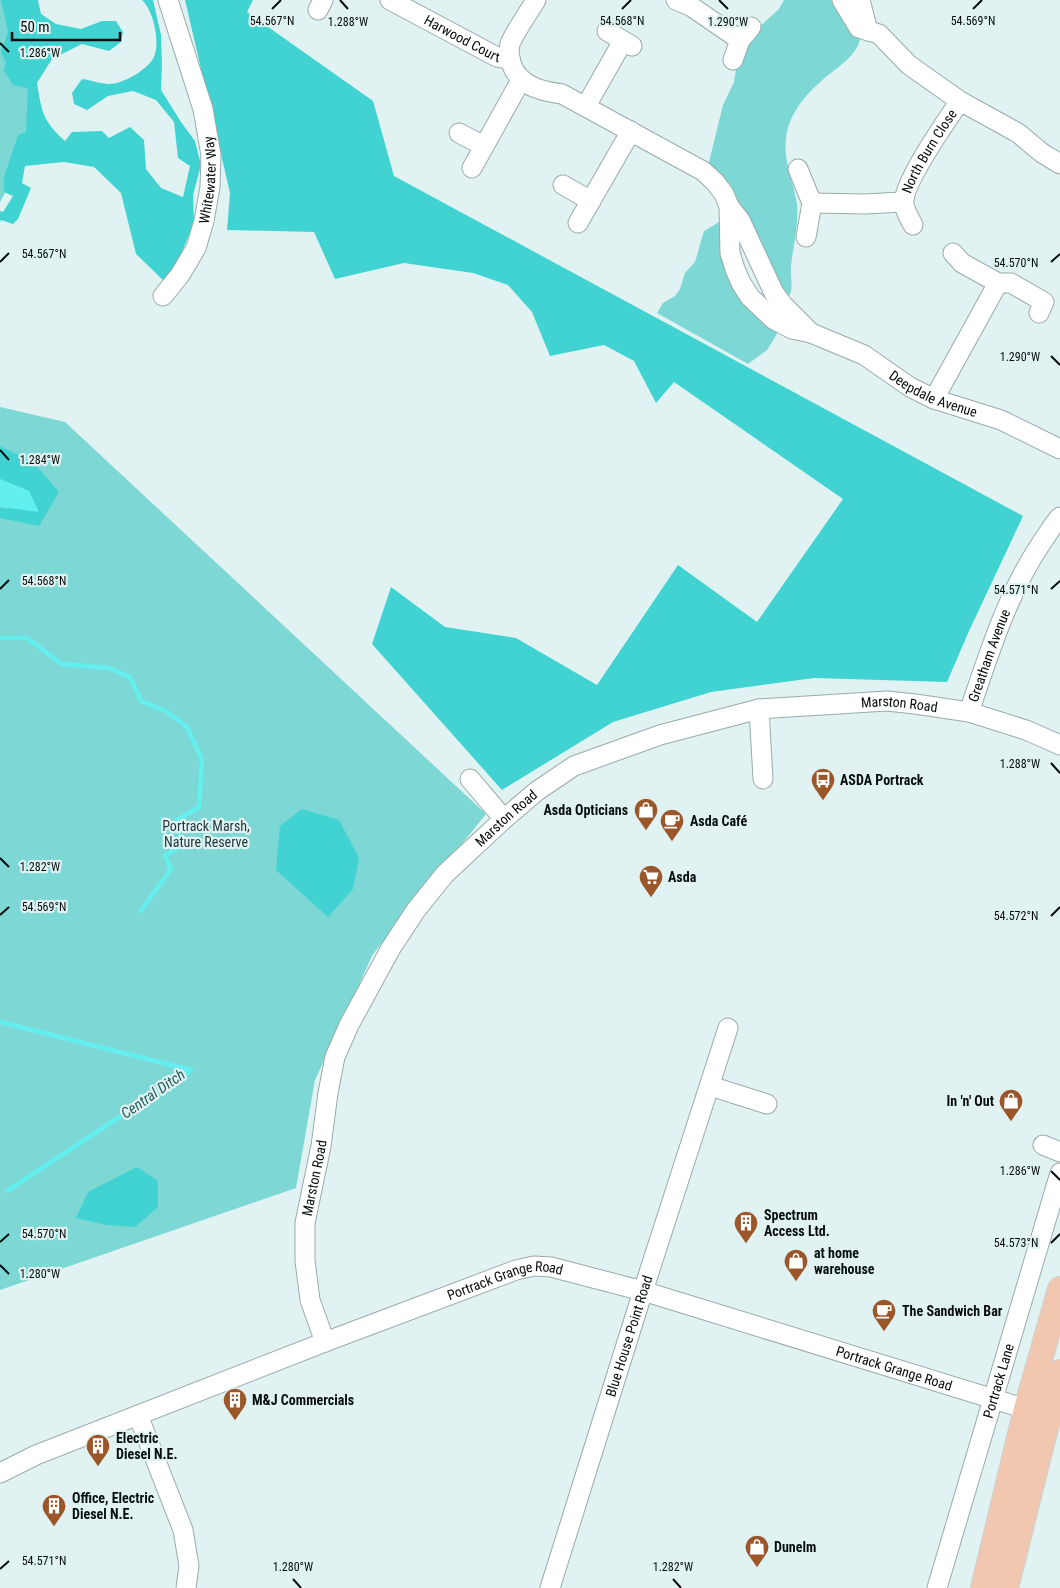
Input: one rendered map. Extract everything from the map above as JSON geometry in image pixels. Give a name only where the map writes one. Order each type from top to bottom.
[{"type":"main road","points":[[983,1588],[1026,1409],[1060,1289]]},
{"type":"main road","points":[[1006,1588],[1060,1372]]},
{"type":"street","name":"Whitewater Way","points":[[163,296],[180,275],[196,248],[204,221],[210,186],[211,155],[203,109],[168,0]]},
{"type":"street","name":"Harwood Court","points":[[390,0],[497,57],[510,59]]},
{"type":"street","points":[[536,0],[510,45],[510,59],[514,70],[521,80],[541,91],[562,94],[703,171],[724,194],[728,206],[730,253],[741,283],[750,297],[773,319],[792,329],[811,333]]},
{"type":"street","points":[[676,0],[745,34],[733,60]]},
{"type":"street","points":[[842,0],[859,28],[879,34],[909,65],[960,101],[1018,133],[1042,153],[1060,164]]},
{"type":"street","points":[[860,0],[868,31]]},
{"type":"street","points":[[586,106],[621,39]]},
{"type":"street","points":[[472,168],[521,80]]},
{"type":"street","name":"North Burn Close","points":[[914,225],[907,214],[904,202],[912,177],[960,101]]},
{"type":"street","points":[[578,223],[631,131]]},
{"type":"street","points":[[459,133],[484,146]]},
{"type":"street","points":[[798,169],[812,203],[806,237]]},
{"type":"street","points":[[563,185],[591,201]]},
{"type":"street","name":"North Burn Close","points":[[812,203],[865,204],[904,202]]},
{"type":"street","points":[[728,206],[740,220],[774,293],[783,306],[811,333]]},
{"type":"street","points":[[953,253],[962,263],[998,283],[1011,283],[1044,302],[1039,313]]},
{"type":"street","points":[[934,398],[998,283]]},
{"type":"street","name":"Deepdale Avenue","points":[[811,333],[864,355],[910,387],[956,407],[1001,420],[1060,449]]},
{"type":"street","name":"Greatham Avenue","points":[[969,712],[1012,593],[1030,559],[1059,514]]},
{"type":"street","name":"Marston Road","points":[[325,1342],[310,1300],[305,1223],[335,1057],[349,1025],[377,973],[416,910],[445,874],[537,791],[574,766],[660,734],[759,709],[887,701],[969,712],[1026,730],[1060,745]]},
{"type":"street","points":[[759,709],[763,779]]},
{"type":"street","points":[[470,779],[504,819]]},
{"type":"street","name":"Blue House Point Road","points":[[550,1588],[728,1028]]},
{"type":"street","points":[[710,1086],[767,1104]]},
{"type":"street","name":"Portrack Lane","points":[[937,1588],[1060,1173]]},
{"type":"street","name":"Portrack Grange Road","points":[[0,1473],[36,1454],[325,1342],[516,1270],[534,1266],[550,1267],[643,1291],[1026,1409]]},
{"type":"street","points":[[138,1415],[183,1530],[189,1566],[186,1588]]},
{"type":"green space","points":[[0,0],[13,0],[30,55],[30,120],[20,167],[0,202]]},
{"type":"green space","points":[[784,0],[833,0],[848,26],[860,40],[851,56],[820,82],[800,103],[788,129],[785,147],[796,197],[797,228],[791,266],[791,289],[787,299],[731,186],[720,174],[708,166],[723,105],[734,82],[737,64],[758,28],[779,9]]},
{"type":"green space","points":[[719,222],[739,297],[751,312],[777,334],[767,350],[748,364],[657,313],[663,303],[675,296],[680,289],[685,273],[695,262],[704,231]]},
{"type":"green space","name":"Portrack Marsh, Nature Reserve","points":[[0,407],[65,422],[486,814],[373,954],[315,1080],[296,1188],[0,1290]]},
{"type":"shaded area","points":[[1,0],[38,0],[41,14],[56,24],[81,29],[102,21],[116,21],[123,32],[121,42],[109,51],[82,44],[52,59],[37,83],[44,115],[65,141],[72,132],[102,131],[109,138],[130,127],[144,140],[146,169],[161,188],[183,197],[190,166],[178,158],[174,122],[156,100],[133,91],[108,96],[87,110],[74,104],[72,93],[82,79],[106,84],[121,82],[149,64],[155,53],[156,37],[150,12],[142,0],[153,0],[161,35],[161,90],[195,141],[201,165],[193,195],[194,223],[181,254],[165,282],[136,254],[121,193],[94,167],[64,162],[25,166],[22,183],[31,188],[18,219],[13,224],[1,220],[0,222],[0,211],[3,212],[13,196],[4,192],[4,177],[18,135],[26,132],[28,88],[13,85],[4,71],[6,62],[1,52],[8,32]]},
{"type":"shaded area","points":[[185,0],[253,0],[247,12],[373,101],[394,176],[1023,516],[947,682],[814,678],[711,692],[613,722],[502,790],[372,644],[391,587],[445,627],[516,638],[597,685],[678,565],[757,622],[843,499],[674,382],[656,403],[634,361],[604,345],[550,356],[532,312],[508,285],[473,273],[404,263],[335,279],[314,232],[227,230],[230,193]]},
{"type":"shaded area","points":[[0,446],[33,462],[59,492],[39,526],[0,518],[0,507],[6,509],[29,491],[0,479]]},
{"type":"shaded area","points":[[0,479],[29,491],[39,512],[0,507]]},
{"type":"shaded area","points":[[302,809],[339,820],[359,858],[353,889],[328,917],[276,870],[280,826]]},
{"type":"shaded area","points":[[137,1167],[158,1181],[158,1207],[135,1227],[107,1225],[76,1218],[88,1192]]},
{"type":"waterway","points":[[0,638],[27,638],[62,664],[109,668],[130,677],[141,701],[166,711],[187,727],[202,760],[199,807],[177,820],[182,846],[165,855],[171,869],[141,911]]},
{"type":"waterway","name":"Central Ditch","points":[[0,1022],[191,1070],[7,1191]]},
{"type":"place","name":"ASDA Portrack","points":[[823,801]]},
{"type":"place","name":"Asda Opticians","points":[[646,831]]},
{"type":"place","name":"Asda Café","points":[[672,842]]},
{"type":"place","name":"Asda","points":[[651,898]]},
{"type":"place","name":"In 'n' Out","points":[[1011,1122]]},
{"type":"place","name":"Spectrum Access Ltd.","points":[[746,1244]]},
{"type":"place","name":"at home warehouse","points":[[796,1282]]},
{"type":"place","name":"The Sandwich Bar","points":[[884,1332]]},
{"type":"place","name":"M&J Commercials","points":[[235,1421]]},
{"type":"place","name":"Electric Diesel N.E.","points":[[98,1467]]},
{"type":"place","name":"Office, Electric Diesel N.E.","points":[[54,1527]]},
{"type":"place","name":"Dunelm","points":[[757,1568]]}]
